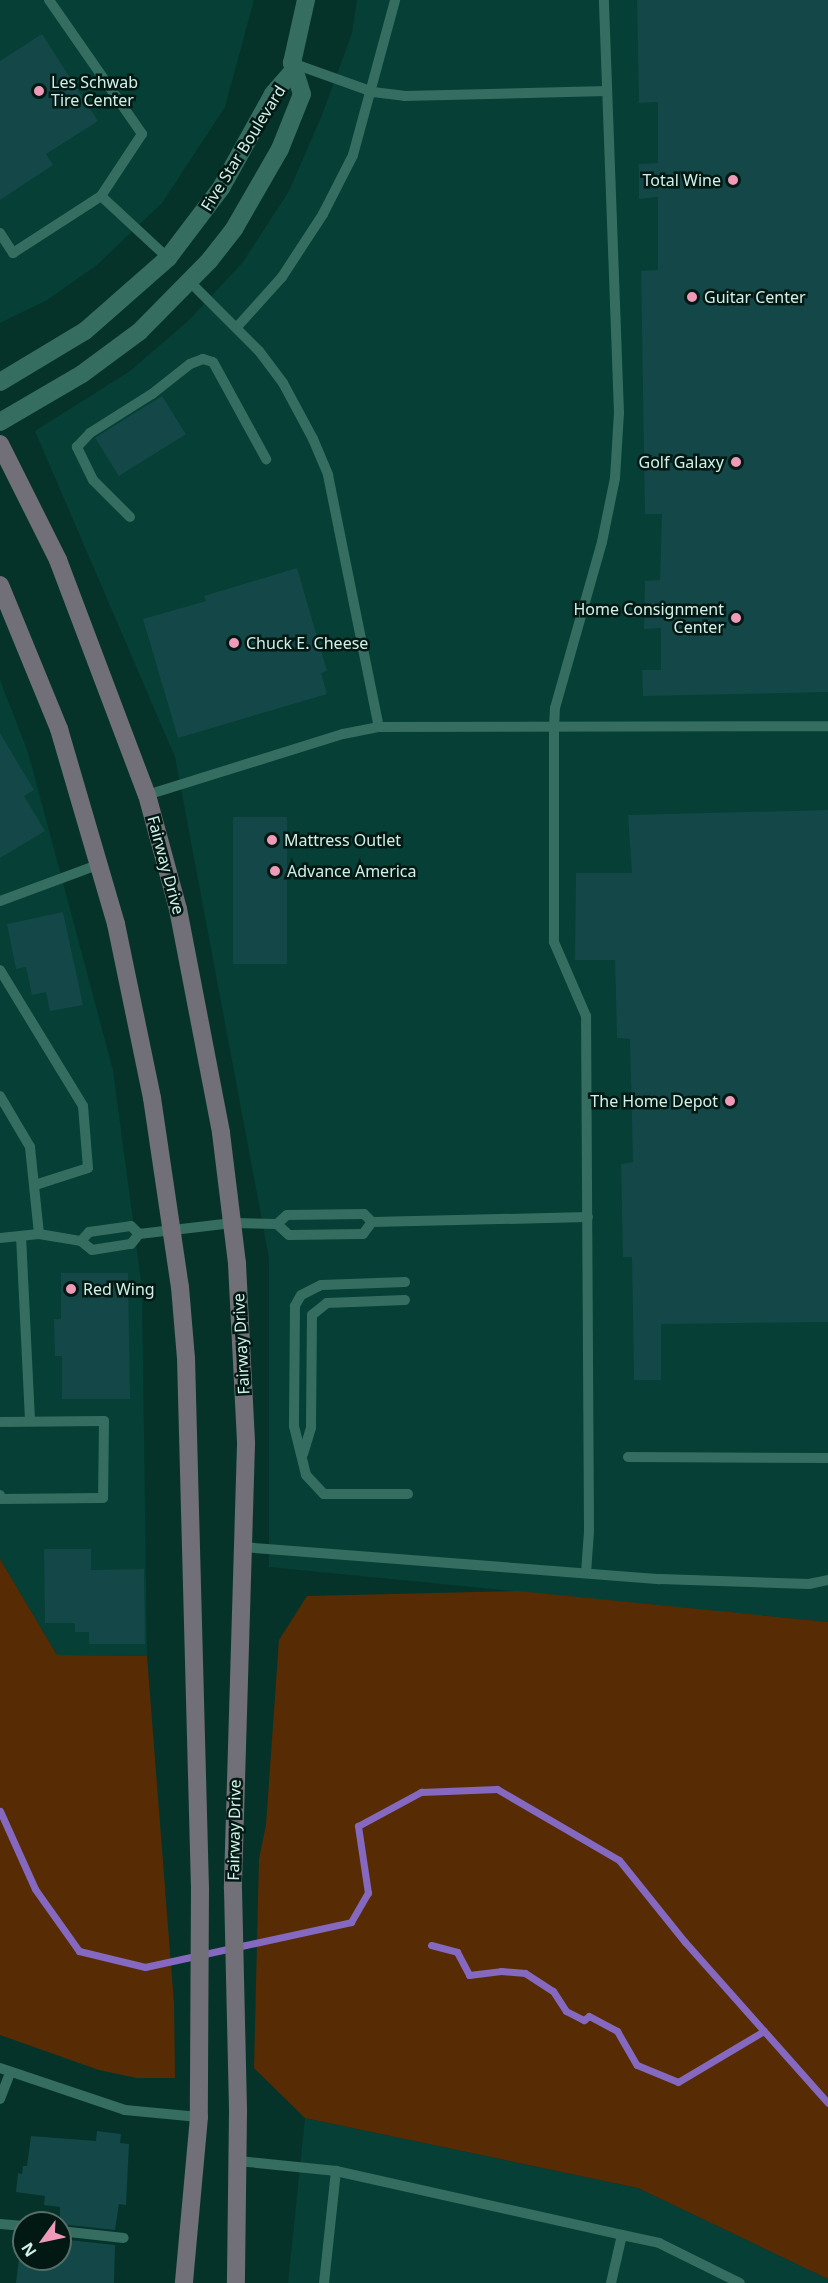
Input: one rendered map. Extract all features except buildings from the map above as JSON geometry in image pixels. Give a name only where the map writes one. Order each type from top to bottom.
[{"type":"main road","name":"Fairway Drive","points":[[0,444],[67,581],[147,795],[202,1020],[232,1223],[246,1443],[233,1888],[238,2161],[236,2283]]},
{"type":"main road","name":"Fairway Drive","points":[[0,585],[59,729],[100,864],[136,1010],[172,1229],[186,1358],[200,1889],[200,2029],[199,2117],[184,2283]]},
{"type":"street","name":"Five Star Boulevard","points":[[0,382],[84,331],[168,258],[221,188],[273,94],[292,67],[306,0]]},
{"type":"street","name":"Five Star Boulevard","points":[[0,422],[108,356],[139,332],[189,282],[234,229],[280,149],[302,94],[292,67]]},
{"type":"lane","points":[[0,233],[13,253],[101,196],[142,134],[50,0]]},
{"type":"lane","points":[[237,327],[282,278],[323,214],[353,155],[373,92],[395,0]]},
{"type":"lane","points":[[586,1573],[589,1531],[586,1016],[554,942],[554,727],[555,708],[602,542],[615,478],[619,413],[604,0]]},
{"type":"lane","points":[[292,67],[373,92],[404,96],[607,91]]},
{"type":"lane","points":[[101,196],[168,258]]},
{"type":"lane","points":[[189,282],[237,327],[283,383],[328,475],[379,727]]},
{"type":"lane","points":[[130,518],[93,480],[76,447],[90,433],[190,364],[203,359],[213,362],[266,459]]},
{"type":"lane","points":[[147,795],[343,734],[379,727],[828,726]]},
{"type":"lane","points":[[0,901],[100,864]]},
{"type":"lane","points":[[0,970],[83,1106],[88,1168],[35,1185]]},
{"type":"lane","points":[[0,1096],[30,1147],[39,1234]]},
{"type":"lane","points":[[277,1224],[287,1215],[364,1215],[372,1222],[588,1217]]},
{"type":"lane","points":[[0,1239],[39,1234],[81,1241],[92,1250],[131,1244],[139,1234],[232,1223],[277,1224],[289,1235],[363,1234],[372,1222]]},
{"type":"lane","points":[[81,1241],[89,1232],[131,1226],[139,1234]]},
{"type":"lane","points":[[21,1236],[30,1420]]},
{"type":"lane","points":[[405,1282],[321,1285],[306,1290],[297,1300],[294,1426],[303,1454],[306,1475],[324,1494],[408,1494]]},
{"type":"lane","points":[[303,1454],[311,1427],[312,1314],[327,1303],[405,1300]]},
{"type":"lane","points":[[0,1422],[104,1421],[103,1498],[1,1499],[0,1495]]},
{"type":"lane","points":[[628,1457],[828,1458]]},
{"type":"lane","points":[[242,1547],[586,1573],[798,1583],[828,1580]]},
{"type":"lane","points":[[0,2099],[5,2070],[125,2110],[199,2117]]},
{"type":"lane","points":[[238,2161],[336,2171],[659,2243],[740,2283]]},
{"type":"lane","points":[[324,2283],[336,2171]]},
{"type":"lane","points":[[72,2232],[124,2238]]},
{"type":"lane","points":[[611,2283],[622,2235]]},
{"type":"shaded area","points":[[0,0],[254,0],[225,107],[162,203],[97,265],[47,300],[0,323]]},
{"type":"shaded area","points":[[357,0],[828,0],[828,1622],[269,1567],[269,1258],[175,757],[35,431],[130,371],[188,321],[243,262],[289,191],[322,115],[352,33]]},
{"type":"shaded area","points":[[0,680],[28,752],[113,1070],[142,1288],[147,1656],[57,1655],[0,1559]]},
{"type":"shaded area","points":[[0,1559],[57,1655],[147,1656],[174,2004],[175,2078],[137,2078],[99,2070],[0,2035]]},
{"type":"shaded area","points":[[518,1591],[828,1622],[828,2279],[638,2188],[305,2118],[254,2068],[259,1859],[266,1825],[279,1640],[307,1596]]},
{"type":"shaded area","points":[[305,2118],[638,2188],[828,2279],[828,2283],[288,2283]]},
{"type":"waterway","points":[[0,1811],[35,1889],[79,1951],[145,1967],[351,1922],[368,1893],[358,1826],[421,1792],[497,1789],[619,1860],[685,1942],[828,2103]]},
{"type":"waterway","points":[[431,1945],[457,1952],[469,1975],[501,1971],[525,1973],[553,1991],[566,2011],[584,2020],[589,2016],[617,2031],[637,2065],[678,2082],[764,2031]]},
{"type":"place","name":"Les Schwab Tire Center","points":[[39,91]]},
{"type":"place","name":"Total Wine","points":[[733,180]]},
{"type":"place","name":"Guitar Center","points":[[692,297]]},
{"type":"place","name":"Golf Galaxy","points":[[736,462]]},
{"type":"place","name":"Home Consignment Center","points":[[736,618]]},
{"type":"place","name":"Chuck E. Cheese","points":[[234,643]]},
{"type":"place","name":"Mattress Outlet","points":[[272,840]]},
{"type":"place","name":"Advance America","points":[[275,871]]},
{"type":"place","name":"The Home Depot","points":[[730,1101]]},
{"type":"place","name":"Red Wing","points":[[71,1289]]}]
